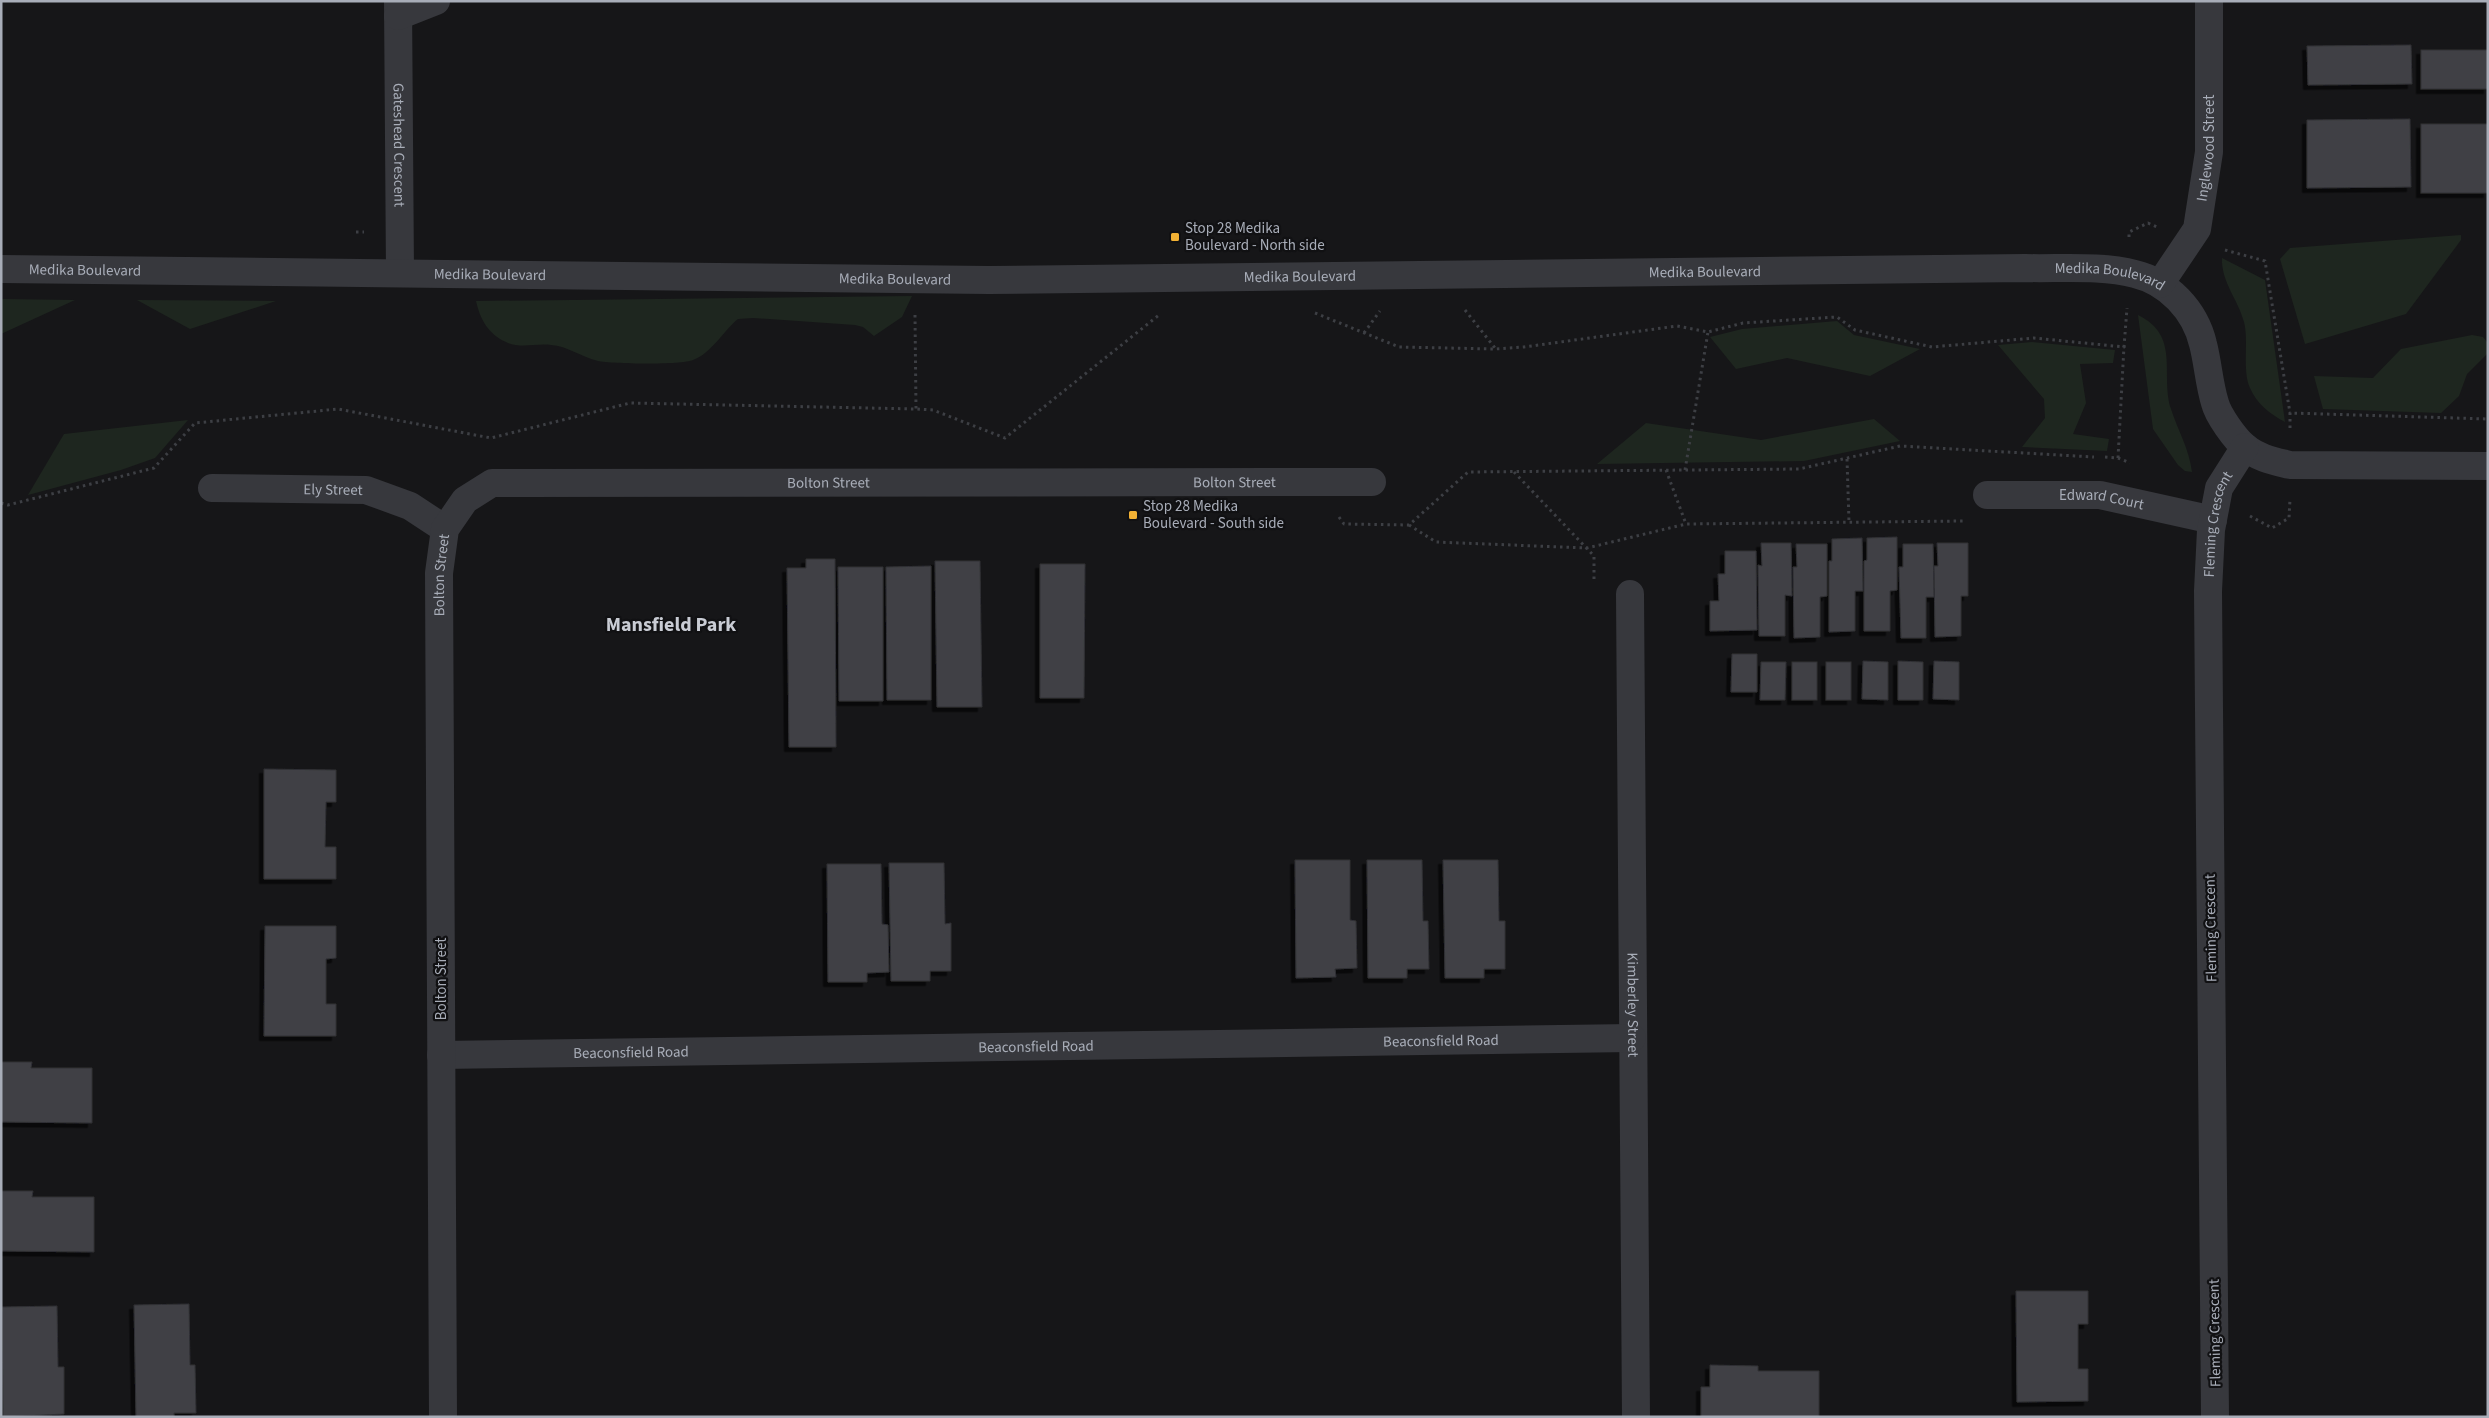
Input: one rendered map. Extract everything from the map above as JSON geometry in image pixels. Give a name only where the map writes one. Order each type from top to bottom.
[{"type":"street","name":"Gateshead Crescent","points":[[400,273],[398,9],[436,1]]},
{"type":"street","name":"Inglewood Street","points":[[2160,284],[2197,228],[2209,152],[2209,1]]},
{"type":"street","name":"Medika Boulevard","points":[[1,269],[989,280],[2025,268],[2130,273],[2160,284],[2176,296],[2194,320],[2203,342],[2215,405],[2236,438],[2260,457],[2290,465],[2488,466]]},
{"type":"street","name":"Fleming Crescent","points":[[2215,1417],[2208,591],[2215,510],[2219,488],[2245,447]]},
{"type":"street","name":"Bolton Street","points":[[443,1417],[439,573],[445,529],[465,500],[492,483],[1372,482]]},
{"type":"street","name":"Ely Street","points":[[212,488],[366,490],[410,506],[445,529]]},
{"type":"street","name":"Edward Court","points":[[1987,495],[2100,495],[2215,510]]},
{"type":"street","name":"Kimberley Street","points":[[1630,594],[1636,1417]]},
{"type":"street","name":"Beaconsfield Road","points":[[441,1055],[1632,1038]]},
{"type":"path","points":[[2189,240],[2265,261],[2290,413]]},
{"type":"path","points":[[1409,525],[1468,472],[1799,469],[1900,446],[2118,458],[2124,341],[2130,273]]},
{"type":"path","points":[[1364,333],[1382,307]]},
{"type":"path","points":[[1462,307],[1496,348]]},
{"type":"path","points":[[1306,309],[1400,347],[1496,348],[1677,326],[1708,332],[1744,323],[1837,317],[1855,330],[1932,347],[2034,338],[2124,347],[2124,341]]},
{"type":"path","points":[[1,503],[8,505],[154,468],[195,423],[338,409],[491,438],[630,403],[916,409],[933,410],[1005,438],[1165,310]]},
{"type":"path","points":[[915,315],[916,409]]},
{"type":"path","points":[[1685,470],[1708,332]]},
{"type":"path","points":[[2324,414],[2488,419]]},
{"type":"path","points":[[1847,459],[1849,522]]},
{"type":"path","points":[[2215,510],[2272,528],[2289,518],[2290,465]]},
{"type":"path","points":[[1666,470],[1686,524]]},
{"type":"path","points":[[1513,472],[1594,556],[1594,585]]},
{"type":"path","points":[[1344,524],[1409,525],[1436,542],[1587,548],[1686,524],[1965,521]]},
{"type":"shaded area","points":[[2461,235],[2461,240],[2406,314],[2305,344],[2280,259],[2290,248]]},
{"type":"shaded area","points":[[2222,258],[2265,280],[2285,422],[2264,408],[2250,388],[2246,373],[2244,322],[2224,275]]},
{"type":"shaded area","points":[[912,296],[902,317],[874,336],[863,327],[855,325],[753,318],[738,319],[700,357],[686,362],[647,364],[598,361],[557,346],[511,344],[494,335],[483,320],[476,301]]},
{"type":"shaded area","points":[[1,299],[75,300],[1,334]]},
{"type":"shaded area","points":[[137,300],[276,301],[190,329]]},
{"type":"shaded area","points":[[2138,315],[2151,324],[2160,334],[2164,345],[2168,396],[2186,447],[2192,472],[2185,471],[2178,465],[2153,429]]},
{"type":"shaded area","points":[[1837,321],[1854,335],[1920,349],[1870,376],[1787,358],[1736,369],[1710,337],[1742,329]]},
{"type":"shaded area","points":[[2472,335],[2483,337],[2488,343],[2488,353],[2467,374],[2459,396],[2441,413],[2323,409],[2314,376],[2373,378],[2401,349]]},
{"type":"shaded area","points":[[2032,342],[2115,350],[2113,363],[2080,364],[2086,403],[2073,434],[2109,439],[2107,451],[2022,447],[2045,418],[2044,399],[1998,345]]},
{"type":"shaded area","points":[[1874,419],[1900,441],[1804,461],[1597,464],[1646,423],[1761,440]]},
{"type":"shaded area","points":[[188,420],[155,458],[121,470],[28,495],[64,434]]},
{"type":"building","points":[[2411,45],[2412,84],[2308,85],[2307,46]]},
{"type":"building","points":[[2421,50],[2488,50],[2488,89],[2421,89]]},
{"type":"building","points":[[2410,119],[2411,187],[2307,188],[2307,120]]},
{"type":"building","points":[[2421,124],[2488,124],[2488,193],[2421,193]]},
{"type":"building","points":[[1897,537],[1897,590],[1890,591],[1890,631],[1864,631],[1864,561],[1867,560],[1867,538]]},
{"type":"building","points":[[1862,538],[1863,591],[1855,591],[1855,631],[1829,632],[1829,561],[1832,561],[1832,539]]},
{"type":"building","points":[[1761,543],[1791,543],[1792,596],[1785,595],[1785,636],[1759,636],[1758,565],[1762,566]]},
{"type":"building","points":[[1937,543],[1968,543],[1968,596],[1961,596],[1961,636],[1935,637],[1934,566],[1938,566]]},
{"type":"building","points":[[1796,544],[1827,544],[1827,596],[1820,597],[1820,637],[1794,638],[1793,567],[1797,567]]},
{"type":"building","points":[[1903,544],[1933,544],[1934,597],[1926,597],[1926,638],[1901,638],[1899,567],[1903,567]]},
{"type":"building","points":[[1725,551],[1756,551],[1757,630],[1710,631],[1710,601],[1719,601],[1718,574],[1725,574]]},
{"type":"building","points":[[806,559],[835,559],[836,747],[789,747],[787,568],[806,568]]},
{"type":"building","points":[[935,561],[980,561],[982,707],[937,707]]},
{"type":"building","points":[[1040,564],[1085,564],[1084,698],[1040,698]]},
{"type":"building","points":[[931,566],[931,700],[887,700],[886,567]]},
{"type":"building","points":[[838,567],[883,567],[883,701],[839,701]]},
{"type":"building","points":[[1732,654],[1757,654],[1757,692],[1731,692]]},
{"type":"building","points":[[1863,661],[1888,662],[1888,700],[1862,699]]},
{"type":"building","points":[[1898,661],[1923,662],[1923,700],[1898,700]]},
{"type":"building","points":[[1934,661],[1959,662],[1959,700],[1933,699]]},
{"type":"building","points":[[1761,662],[1786,662],[1785,700],[1760,700]]},
{"type":"building","points":[[1792,662],[1817,662],[1817,700],[1792,700]]},
{"type":"building","points":[[1826,662],[1851,662],[1851,700],[1826,700]]},
{"type":"building","points":[[264,769],[336,770],[336,802],[326,802],[325,847],[336,847],[336,879],[264,879]]},
{"type":"building","points":[[1295,860],[1350,860],[1350,920],[1356,921],[1357,968],[1335,969],[1336,977],[1296,978]]},
{"type":"building","points":[[1367,860],[1422,860],[1423,921],[1428,921],[1429,969],[1407,969],[1407,978],[1368,978]]},
{"type":"building","points":[[1443,860],[1498,860],[1499,921],[1505,921],[1505,969],[1484,969],[1484,978],[1445,978]]},
{"type":"building","points":[[889,863],[944,863],[945,924],[951,923],[951,971],[930,971],[930,981],[891,981]]},
{"type":"building","points":[[827,864],[881,864],[882,924],[888,925],[889,972],[867,973],[867,982],[828,982]]},
{"type":"building","points":[[265,926],[336,926],[336,958],[326,959],[326,1004],[336,1004],[336,1036],[264,1036]]},
{"type":"building","points":[[1,1062],[32,1062],[31,1068],[92,1068],[92,1123],[1,1122]]},
{"type":"building","points":[[1,1191],[33,1191],[32,1197],[94,1197],[94,1252],[1,1251]]},
{"type":"building","points":[[2016,1291],[2088,1291],[2088,1324],[2078,1324],[2078,1369],[2088,1369],[2088,1401],[2017,1402]]},
{"type":"building","points":[[189,1304],[190,1365],[195,1365],[196,1413],[174,1413],[174,1417],[136,1417],[134,1305]]},
{"type":"building","points":[[57,1306],[58,1367],[64,1367],[64,1414],[3,1417],[2,1307]]},
{"type":"building","points":[[1710,1365],[1758,1366],[1758,1371],[1819,1371],[1819,1417],[1701,1417],[1701,1387],[1710,1387]]},
{"type":"place","name":"Stop 28 Medika Boulevard - North side","points":[[1175,237]]},
{"type":"place","name":"Stop 28 Medika Boulevard - South side","points":[[1133,515]]},
{"type":"district","name":"Mansfield Park","points":[[671,625]]}]
